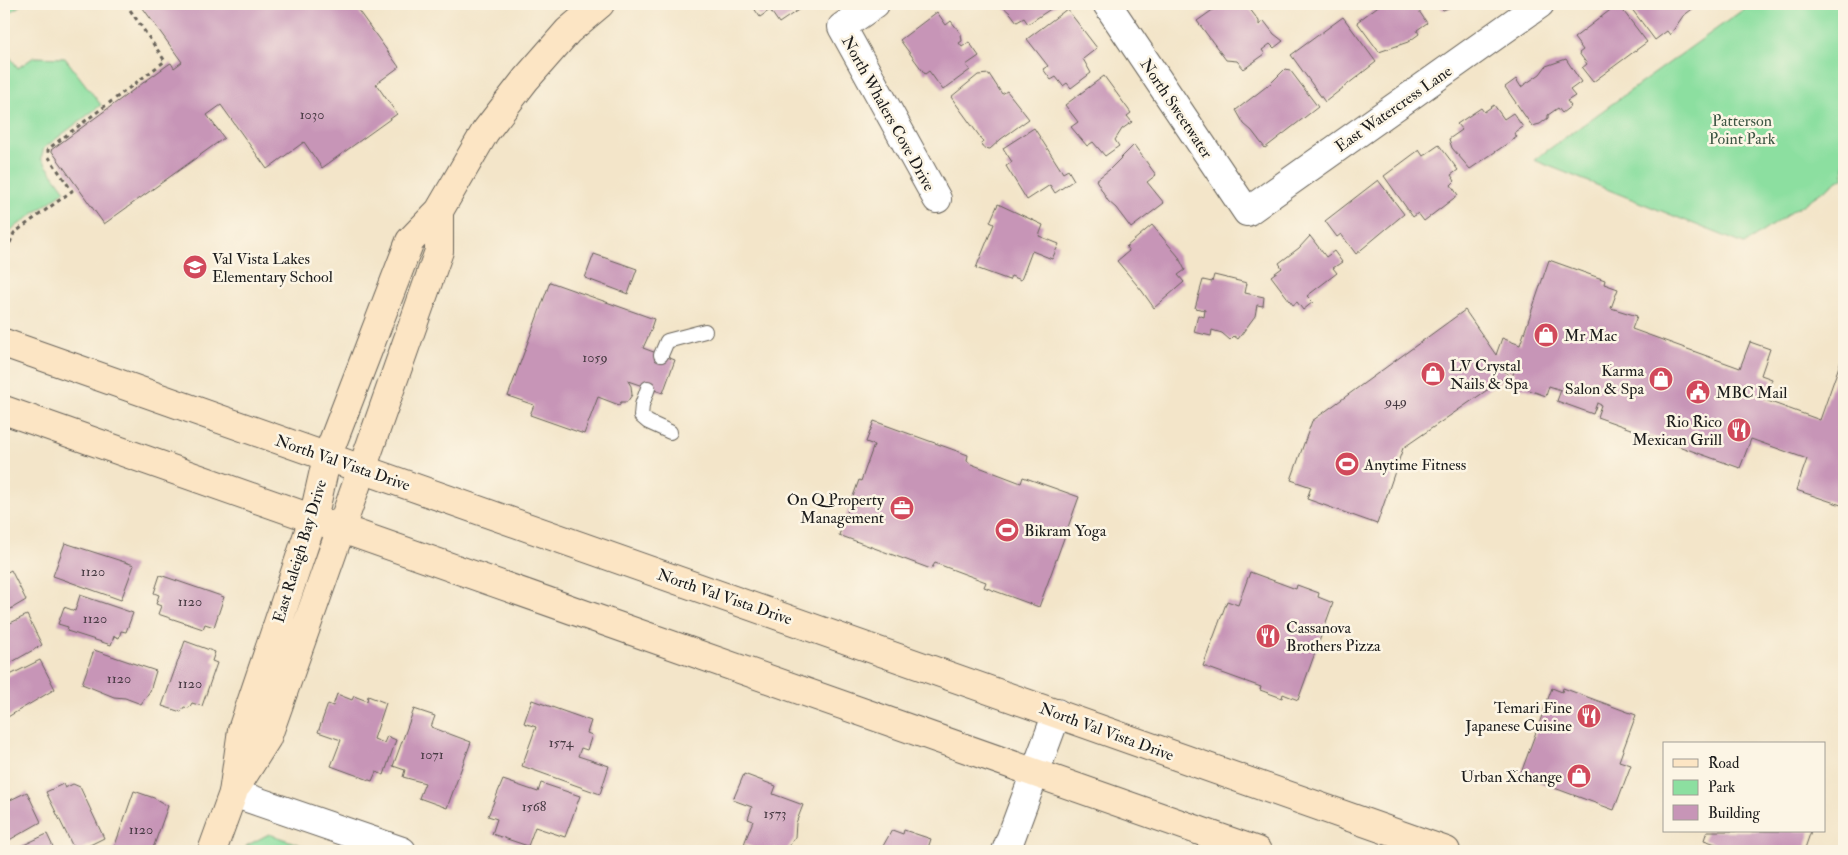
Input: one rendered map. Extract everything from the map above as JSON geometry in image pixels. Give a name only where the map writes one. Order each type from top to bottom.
[{"type":"main road","name":"East Raleigh Bay Drive","points":[[212,851],[233,793],[242,730],[313,519],[327,457],[410,241],[439,211],[485,132],[526,79],[568,31],[600,4]]},
{"type":"main road","name":"East Raleigh Bay Drive","points":[[233,793],[267,738],[341,529],[439,250],[439,211]]},
{"type":"main road","name":"North Val Vista Drive","points":[[4,342],[1446,851]]},
{"type":"main road","points":[[4,410],[1257,851]]},
{"type":"street","name":"North Whalers Cove Drive","points":[[874,4],[842,27],[936,199]]},
{"type":"street","name":"North Sweetwater","points":[[1107,4],[1247,212]]},
{"type":"street","name":"East Watercress Lane","points":[[1247,212],[1540,4]]},
{"type":"street","points":[[1006,851],[1057,713]]},
{"type":"street","points":[[233,793],[402,851]]},
{"type":"lane","points":[[661,355],[668,342],[705,330]]},
{"type":"lane","points":[[648,388],[642,405],[641,416],[648,422],[670,432]]},
{"type":"path","points":[[10,243],[14,233],[72,191],[48,156],[48,149],[165,61],[126,4]]},
{"type":"green space","points":[[4,4],[22,4],[4,17]]},
{"type":"green space","name":"Patterson Point Park","points":[[1751,4],[1844,4],[1844,177],[1744,244],[1534,160]]},
{"type":"green space","points":[[4,49],[18,68],[34,57],[65,58],[101,105],[44,148],[41,158],[65,191],[11,230],[6,242],[4,241]]},
{"type":"green space","points":[[269,834],[318,851],[247,851],[246,846]]},
{"type":"building","points":[[140,4],[358,4],[355,6],[399,67],[376,84],[397,114],[322,168],[304,142],[267,169],[221,105],[207,115],[224,138],[104,224],[51,150],[169,64],[171,63],[174,68],[182,62]]},
{"type":"building","points":[[375,4],[390,4],[380,11]]},
{"type":"building","points":[[751,4],[807,4],[779,23],[770,10],[760,17]]},
{"type":"building","points":[[1000,4],[1058,4],[1028,24],[1024,18],[1017,22]]},
{"type":"building","points":[[1221,4],[1246,4],[1259,21],[1259,25],[1264,21],[1274,34],[1283,41],[1274,48],[1270,44],[1262,50],[1265,54],[1244,69],[1237,61],[1226,60],[1197,21]]},
{"type":"building","points":[[1381,4],[1417,4],[1415,5],[1427,23],[1417,30],[1419,34],[1408,42],[1379,52],[1357,22]]},
{"type":"building","points":[[1438,4],[1459,4],[1443,10]]},
{"type":"building","points":[[1618,4],[1647,42],[1593,82],[1582,68],[1587,64],[1579,53],[1583,50],[1574,38]]},
{"type":"building","points":[[1628,4],[1699,4],[1683,16],[1670,35],[1667,31],[1655,40]]},
{"type":"building","points":[[1067,9],[1097,48],[1083,59],[1091,73],[1071,88],[1067,83],[1063,86],[1056,77],[1051,80],[1043,69],[1048,66],[1027,39]]},
{"type":"building","points":[[937,12],[946,25],[951,21],[961,34],[962,41],[959,43],[962,47],[969,42],[979,56],[966,65],[970,70],[943,90],[929,71],[925,74],[900,40]]},
{"type":"building","points":[[1343,17],[1376,62],[1325,102],[1291,55]]},
{"type":"building","points":[[1566,59],[1581,82],[1570,90],[1575,96],[1567,101],[1571,106],[1562,113],[1558,108],[1540,124],[1532,126],[1505,87],[1516,79],[1521,87],[1540,74],[1546,66]]},
{"type":"building","points":[[1285,69],[1290,70],[1318,107],[1265,148],[1244,124],[1236,110],[1271,83]]},
{"type":"building","points":[[989,74],[1002,94],[1007,91],[1029,119],[990,149],[984,148],[981,144],[983,141],[951,97],[978,75]]},
{"type":"building","points":[[1104,76],[1131,113],[1127,116],[1132,122],[1122,129],[1115,140],[1119,146],[1105,156],[1093,142],[1087,146],[1071,127],[1078,122],[1065,105]]},
{"type":"building","points":[[1494,105],[1504,119],[1513,113],[1523,127],[1514,133],[1517,137],[1470,169],[1452,148],[1449,139],[1462,130],[1457,124],[1481,108],[1484,112]]},
{"type":"building","points":[[1034,128],[1063,173],[1068,170],[1074,180],[1055,193],[1050,185],[1027,200],[1006,166],[1012,162],[1003,148]]},
{"type":"building","points":[[1134,145],[1156,175],[1147,182],[1164,203],[1131,228],[1116,208],[1108,201],[1096,180]]},
{"type":"building","points":[[1439,145],[1458,170],[1451,175],[1455,181],[1451,185],[1458,195],[1424,221],[1418,213],[1413,217],[1384,176],[1419,150],[1423,156]]},
{"type":"building","points":[[1378,180],[1404,214],[1356,254],[1341,234],[1337,237],[1325,221]]},
{"type":"building","points":[[998,204],[1043,225],[1039,236],[1059,244],[1052,259],[1032,251],[1021,280],[1011,276],[1009,280],[976,268],[994,224],[990,222]]},
{"type":"building","points":[[1152,225],[1178,256],[1185,270],[1178,275],[1184,282],[1154,308],[1117,261],[1129,251],[1126,247]]},
{"type":"building","points":[[1310,236],[1326,257],[1334,251],[1342,262],[1333,268],[1337,273],[1307,296],[1313,302],[1303,310],[1297,302],[1293,305],[1271,276],[1282,268],[1279,263],[1299,248]]},
{"type":"building","points":[[594,254],[637,269],[628,294],[585,278]]},
{"type":"building","points":[[1549,260],[1605,280],[1604,284],[1618,289],[1611,308],[1637,316],[1632,329],[1740,368],[1750,342],[1770,349],[1761,375],[1772,379],[1765,400],[1820,420],[1844,352],[1844,506],[1796,490],[1807,459],[1751,439],[1740,468],[1597,417],[1601,405],[1597,403],[1593,414],[1557,401],[1561,390],[1549,386],[1546,396],[1509,383],[1514,372],[1500,367],[1509,375],[1403,448],[1377,524],[1307,499],[1311,487],[1291,480],[1312,421],[1465,310],[1496,355],[1502,338],[1520,345]]},
{"type":"building","points":[[1214,275],[1247,283],[1245,293],[1264,297],[1263,306],[1257,305],[1255,316],[1238,339],[1234,336],[1230,340],[1222,333],[1212,330],[1211,336],[1194,332],[1198,315],[1204,317],[1205,310],[1195,308],[1203,280],[1212,282]]},
{"type":"building","points":[[550,282],[654,319],[643,348],[675,360],[663,393],[628,381],[631,386],[632,395],[627,402],[621,402],[619,405],[598,397],[584,434],[530,415],[534,405],[508,396]]},
{"type":"building","points":[[874,421],[968,455],[967,461],[971,464],[1021,483],[1023,477],[1079,497],[1039,607],[984,587],[986,582],[935,563],[931,569],[839,535],[874,445],[866,442]]},
{"type":"building","points":[[65,543],[134,565],[121,600],[53,576]]},
{"type":"building","points":[[11,570],[26,600],[4,613],[4,574]]},
{"type":"building","name":"Cassanova Brothers Pizza","points":[[1250,572],[1296,589],[1297,585],[1319,593],[1318,597],[1333,603],[1298,700],[1283,694],[1282,698],[1260,690],[1261,687],[1203,666],[1227,601],[1238,605]]},
{"type":"building","points":[[160,575],[224,597],[214,627],[205,624],[203,629],[158,614],[161,606],[156,604],[159,595],[154,593]]},
{"type":"building","points":[[80,595],[133,613],[126,632],[121,631],[119,638],[114,636],[111,645],[67,631],[68,627],[58,624],[64,607],[75,611]]},
{"type":"building","points":[[27,615],[42,645],[5,666],[4,669],[4,626]]},
{"type":"building","points":[[185,641],[215,652],[212,661],[217,663],[202,706],[192,703],[189,708],[184,707],[181,712],[162,706]]},
{"type":"building","points":[[94,650],[156,671],[150,691],[141,704],[125,698],[114,697],[82,684]]},
{"type":"building","points":[[40,660],[55,689],[6,718],[4,714],[4,678]]},
{"type":"building","points":[[1552,688],[1562,692],[1563,688],[1636,715],[1619,761],[1631,765],[1614,810],[1530,779],[1531,777],[1521,773]]},
{"type":"building","points":[[337,694],[352,700],[354,696],[367,701],[368,696],[386,703],[374,739],[384,743],[387,736],[396,740],[384,775],[376,772],[372,781],[331,766],[341,740],[318,732],[328,704],[333,706]]},
{"type":"building","points":[[532,700],[591,721],[587,733],[592,735],[587,750],[581,748],[578,756],[609,766],[600,794],[522,766],[536,727],[524,723]]},
{"type":"building","points":[[414,709],[435,716],[431,727],[471,742],[447,808],[419,798],[425,783],[403,777],[405,770],[393,766]]},
{"type":"building","points":[[744,774],[776,786],[773,794],[803,805],[796,823],[795,837],[786,851],[774,848],[773,851],[763,851],[744,844],[753,821],[748,819],[752,807],[733,800]]},
{"type":"building","points":[[503,780],[538,792],[541,783],[580,796],[565,837],[535,827],[528,846],[492,834],[497,819],[488,816]]},
{"type":"building","points":[[63,784],[65,788],[73,784],[80,787],[104,838],[78,851],[75,851],[46,792]]},
{"type":"building","points":[[134,791],[154,798],[168,806],[152,851],[113,851]]},
{"type":"building","points":[[27,792],[41,822],[4,843],[4,803]]},
{"type":"building","points":[[892,830],[903,834],[904,830],[931,839],[927,851],[882,851]]},
{"type":"building","points":[[1707,832],[1811,832],[1804,851],[1736,851],[1704,840]]},
{"type":"building","points":[[47,834],[55,851],[11,851]]},
{"type":"place","name":"Val Vista Lakes Elementary School","points":[[195,267]]},
{"type":"place","name":"Mr Mac","points":[[1546,335]]},
{"type":"place","name":"LV Crystal Nails & Spa","points":[[1433,374]]},
{"type":"place","name":"Karma Salon & Spa","points":[[1661,379]]},
{"type":"place","name":"MBC Mail","points":[[1698,392]]},
{"type":"place","name":"Rio Rico Mexican Grill","points":[[1739,430]]},
{"type":"place","name":"Anytime Fitness","points":[[1347,464]]},
{"type":"place","name":"On Q Property Management","points":[[902,508]]},
{"type":"place","name":"Bikram Yoga","points":[[1007,530]]},
{"type":"place","name":"Cassanova Brothers Pizza","points":[[1268,636]]},
{"type":"place","name":"Temari Fine Japanese Cuisine","points":[[1589,716]]},
{"type":"place","name":"Urban Xchange","points":[[1579,776]]}]
